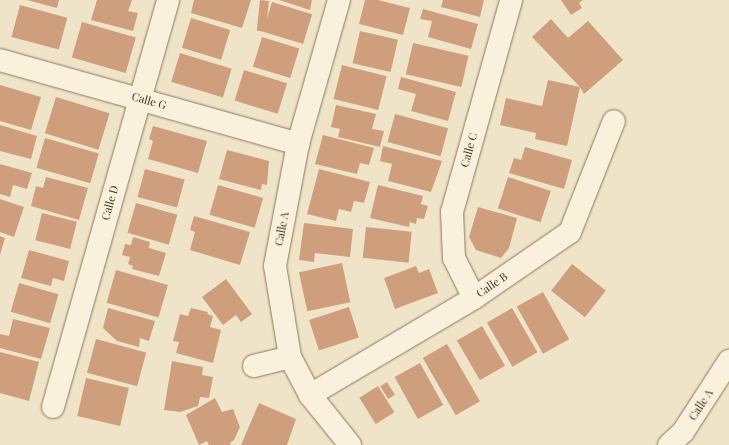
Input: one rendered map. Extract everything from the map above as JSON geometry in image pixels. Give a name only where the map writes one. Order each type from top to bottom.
[{"type":"street","name":"Calle D","points":[[53,407],[139,98],[168,0]]},
{"type":"street","name":"Calle A","points":[[339,0],[298,144],[275,266],[290,357],[310,395],[350,445]]},
{"type":"street","name":"Calle C","points":[[474,298],[454,258],[452,212],[511,0]]},
{"type":"street","name":"Calle G","points":[[0,60],[298,144]]},
{"type":"street","name":"Calle B","points":[[310,395],[474,298],[570,232],[614,121]]},
{"type":"street","points":[[254,366],[290,357]]},
{"type":"street","name":"Calle A","points":[[669,445],[683,432],[729,361]]},
{"type":"building","points":[[27,0],[59,0],[57,8]]},
{"type":"building","points":[[97,0],[132,0],[128,11],[138,13],[133,31],[91,20]]},
{"type":"building","points":[[194,0],[251,0],[242,28],[191,13]]},
{"type":"building","points":[[260,0],[269,1],[266,32],[257,31]]},
{"type":"building","points":[[279,0],[312,0],[310,10]]},
{"type":"building","points":[[365,0],[378,0],[410,8],[403,35],[359,24]]},
{"type":"building","points":[[443,0],[484,0],[480,17],[441,7]]},
{"type":"building","points":[[561,0],[583,0],[579,3],[582,8],[571,15]]},
{"type":"building","points":[[272,2],[312,14],[303,44],[263,32]]},
{"type":"building","points":[[20,5],[67,18],[59,50],[11,37]]},
{"type":"building","points":[[423,9],[478,24],[471,49],[428,37],[432,21],[420,19]]},
{"type":"building","points":[[191,18],[230,30],[221,60],[182,48]]},
{"type":"building","points":[[551,19],[568,38],[588,21],[623,60],[584,94],[580,87],[532,37]]},
{"type":"building","points":[[82,22],[136,37],[126,73],[72,58]]},
{"type":"building","points":[[360,31],[398,40],[391,72],[353,63]]},
{"type":"building","points":[[262,37],[299,48],[290,78],[253,67]]},
{"type":"building","points":[[413,43],[469,56],[461,87],[406,74]]},
{"type":"building","points":[[180,53],[232,69],[223,97],[171,82]]},
{"type":"building","points":[[342,65],[387,76],[378,110],[334,99]]},
{"type":"building","points":[[244,70],[287,83],[278,114],[235,101]]},
{"type":"building","points":[[401,77],[456,92],[448,121],[411,111],[416,94],[398,89]]},
{"type":"building","points":[[548,80],[580,87],[567,146],[535,139],[536,133],[500,125],[506,98],[542,106]]},
{"type":"building","points":[[0,85],[41,97],[31,130],[0,121]]},
{"type":"building","points":[[56,97],[110,113],[98,150],[45,133]]},
{"type":"building","points":[[336,105],[376,114],[372,129],[384,131],[380,147],[338,137],[340,129],[331,127]]},
{"type":"building","points":[[395,114],[448,128],[441,156],[387,142]]},
{"type":"building","points":[[0,125],[37,136],[31,159],[0,151]]},
{"type":"building","points":[[153,126],[207,141],[198,173],[148,159],[153,141],[149,139]]},
{"type":"building","points":[[323,135],[374,148],[369,165],[360,163],[357,174],[315,164]]},
{"type":"building","points":[[45,138],[99,153],[90,183],[36,168]]},
{"type":"building","points":[[383,146],[442,161],[431,192],[388,181],[392,164],[380,161]]},
{"type":"building","points":[[525,147],[572,160],[564,189],[509,173],[514,158],[521,160]]},
{"type":"building","points":[[227,150],[269,161],[267,185],[262,184],[261,190],[219,179]]},
{"type":"building","points":[[0,164],[32,173],[27,189],[13,185],[10,197],[0,194]]},
{"type":"building","points":[[145,169],[185,180],[177,208],[137,197]]},
{"type":"building","points":[[319,169],[370,182],[364,203],[354,201],[351,212],[339,209],[336,221],[307,214]]},
{"type":"building","points":[[46,177],[88,188],[79,220],[31,206],[36,186],[43,188]]},
{"type":"building","points":[[508,177],[551,191],[541,222],[498,208]]},
{"type":"building","points":[[218,185],[263,198],[255,228],[209,215]]},
{"type":"building","points":[[378,185],[423,196],[421,204],[428,206],[424,219],[417,218],[416,224],[410,222],[409,227],[370,218]]},
{"type":"building","points":[[0,199],[24,207],[14,237],[0,232]]},
{"type":"building","points":[[136,203],[177,215],[169,245],[127,233]]},
{"type":"building","points":[[478,207],[517,218],[509,248],[501,258],[476,250],[469,237]]},
{"type":"building","points":[[42,213],[77,222],[70,249],[35,240]]},
{"type":"building","points":[[194,216],[250,232],[240,265],[190,250],[195,232],[190,230]]},
{"type":"building","points":[[304,223],[353,229],[350,257],[315,253],[314,262],[299,260]]},
{"type":"building","points":[[366,227],[412,232],[409,263],[363,258]]},
{"type":"building","points":[[0,236],[5,238],[0,255]]},
{"type":"building","points":[[133,237],[150,242],[149,248],[166,253],[159,276],[132,269],[133,266],[128,264],[130,257],[122,255],[125,244],[131,245]]},
{"type":"building","points":[[29,250],[69,261],[64,281],[53,278],[51,286],[21,278]]},
{"type":"building","points":[[342,263],[350,302],[307,311],[299,272]]},
{"type":"building","points":[[572,264],[606,290],[585,317],[551,291]]},
{"type":"building","points":[[416,266],[419,273],[429,269],[438,293],[395,309],[384,278]]},
{"type":"building","points":[[116,270],[168,285],[159,318],[107,303]]},
{"type":"building","points":[[226,279],[252,314],[241,322],[236,315],[223,325],[202,297]]},
{"type":"building","points":[[19,283],[58,294],[50,323],[11,312]]},
{"type":"building","points":[[543,292],[569,339],[543,354],[517,307]]},
{"type":"building","points":[[349,307],[359,337],[319,350],[309,320]]},
{"type":"building","points":[[108,308],[155,321],[149,341],[140,338],[139,347],[117,341],[103,328]]},
{"type":"building","points":[[191,308],[208,312],[207,314],[213,316],[210,327],[221,330],[213,363],[176,353],[179,342],[173,341],[180,314],[188,316]]},
{"type":"building","points":[[512,308],[538,352],[512,367],[487,322]]},
{"type":"building","points":[[13,319],[50,328],[41,359],[0,348],[0,334],[9,336]]},
{"type":"building","points":[[482,326],[505,366],[480,380],[457,340]]},
{"type":"building","points":[[96,339],[146,352],[137,386],[87,373]]},
{"type":"building","points":[[447,344],[480,401],[456,415],[423,358]]},
{"type":"building","points":[[0,352],[39,362],[29,401],[0,393]]},
{"type":"building","points":[[172,361],[203,367],[202,375],[213,377],[209,398],[200,397],[198,406],[180,412],[164,410]]},
{"type":"building","points":[[420,363],[443,405],[418,419],[395,377]]},
{"type":"building","points":[[86,378],[129,388],[120,426],[77,416]]},
{"type":"building","points":[[387,382],[395,395],[388,399],[380,386]]},
{"type":"building","points":[[378,386],[394,412],[376,424],[359,398]]},
{"type":"building","points":[[215,398],[222,412],[233,409],[240,427],[234,440],[230,443],[231,445],[209,445],[207,441],[199,445],[186,415]]},
{"type":"building","points":[[259,403],[296,419],[287,445],[241,445]]}]
